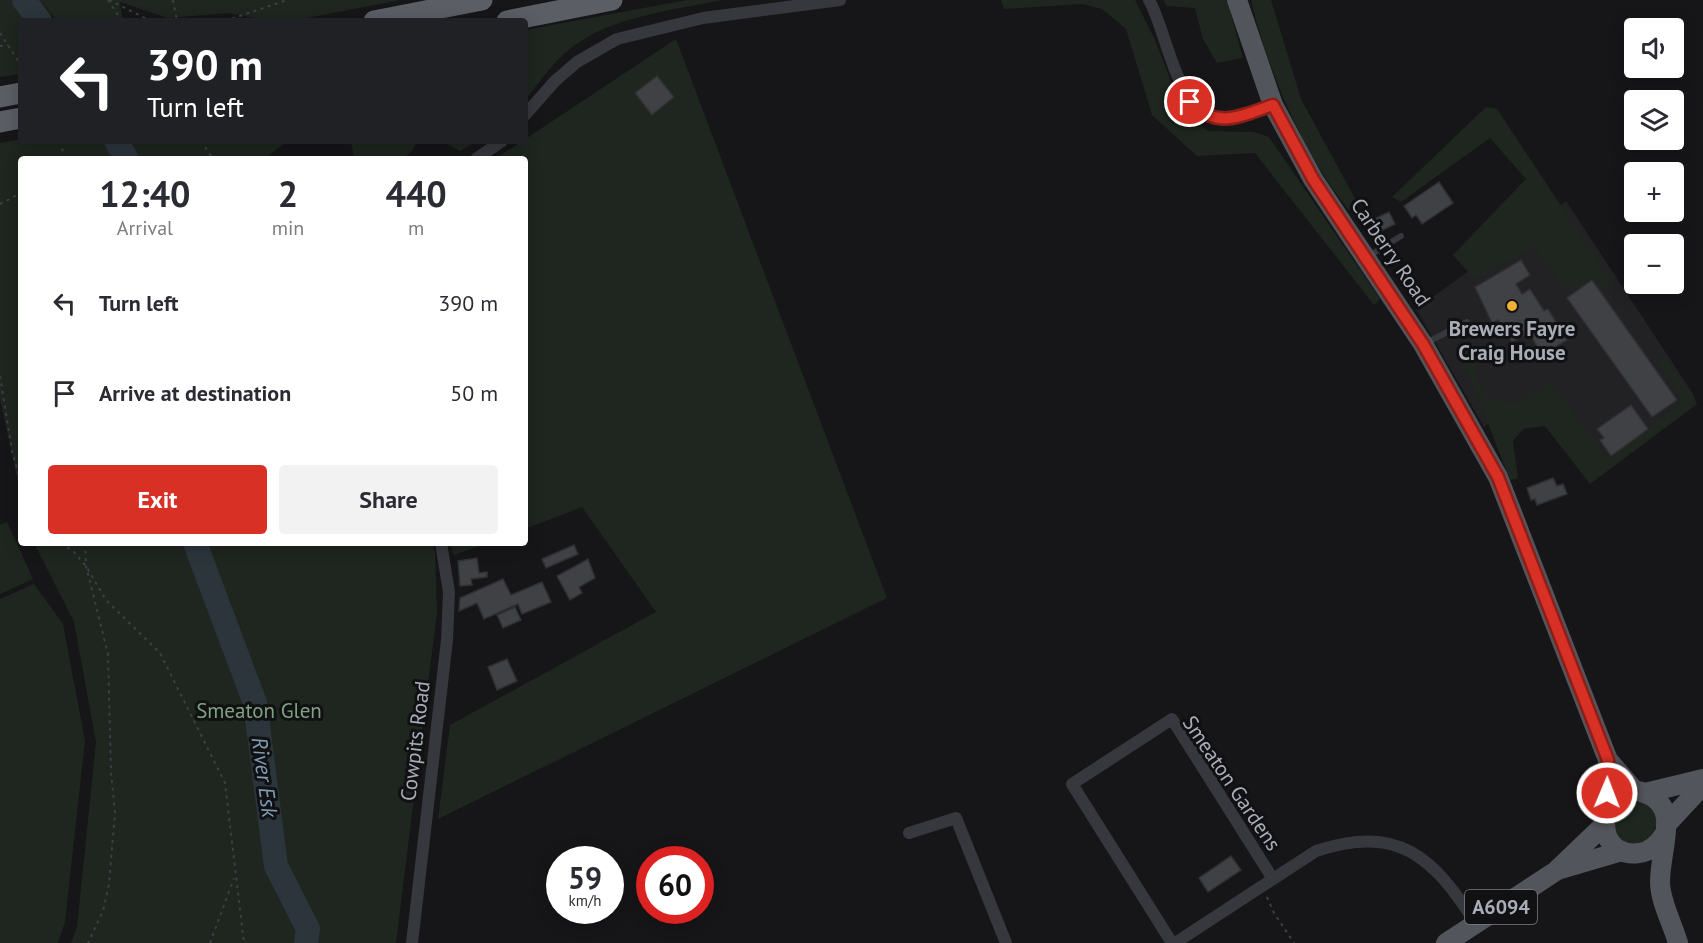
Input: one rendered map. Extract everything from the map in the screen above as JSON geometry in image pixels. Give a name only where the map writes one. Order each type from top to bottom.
[{"type":"highway","points":[[389,18],[482,0]]},
{"type":"highway","points":[[522,18],[612,0]]},
{"type":"highway","points":[[0,97],[18,94]]},
{"type":"highway","points":[[0,122],[18,119]]},
{"type":"main road","name":"Carberry Road","points":[[1237,0],[1273,105],[1313,179],[1423,344],[1498,477],[1608,760],[1640,792]]},
{"type":"main road","name":"Carberry Road","points":[[1605,817],[1608,760]]},
{"type":"main road","points":[[1660,884],[1610,840],[1605,817],[1618,796],[1703,779]]},
{"type":"main road","points":[[1626,852],[1650,850],[1703,785]]},
{"type":"main road","points":[[1640,792],[1661,805],[1665,830],[1660,884],[1678,943]]},
{"type":"main road","name":"A6094","points":[[1446,943],[1556,871],[1605,817]]},
{"type":"main road","name":"A6094","points":[[1556,871],[1626,852]]},
{"type":"street","points":[[528,112],[555,81],[577,62],[617,39],[704,18],[840,0]]},
{"type":"street","points":[[1149,0],[1181,84],[1190,102],[1201,113],[1226,120],[1273,105]]},
{"type":"street","points":[[481,156],[498,144]]},
{"type":"street","name":"Cowpits Road","points":[[412,943],[447,640],[449,592],[441,546]]},
{"type":"street","name":"Smeaton Gardens","points":[[1174,943],[1071,784],[1172,719],[1268,882]]},
{"type":"street","points":[[909,833],[956,818],[1005,943]]},
{"type":"street","points":[[1174,943],[1316,851],[1341,843],[1366,840],[1388,843],[1415,854],[1437,869],[1455,891],[1476,924]]},
{"type":"lane","points":[[1366,258],[1401,236]]},
{"type":"lane","points":[[1423,344],[1467,322]]},
{"type":"path","points":[[108,0],[120,18]]},
{"type":"path","points":[[108,0],[145,18]]},
{"type":"path","points":[[173,0],[176,18]]},
{"type":"path","points":[[234,18],[287,0]]},
{"type":"path","points":[[0,33],[18,60]]},
{"type":"path","points":[[0,46],[8,45]]},
{"type":"path","points":[[0,204],[18,195]]},
{"type":"path","points":[[0,376],[12,451],[18,472]]},
{"type":"path","points":[[65,546],[86,566],[106,600],[160,653],[225,783],[232,826],[235,876],[244,943]]},
{"type":"path","points":[[84,546],[86,566],[108,654],[111,772],[115,813],[110,884],[103,911],[88,943]]},
{"type":"path","points":[[210,943],[235,876]]},
{"type":"path","points":[[1268,882],[1274,914],[1294,943]]},
{"type":"shaded area","points":[[1566,201],[1624,289],[1624,294],[1627,294],[1693,394],[1609,459],[1512,404],[1484,427],[1416,309]]},
{"type":"green space","points":[[0,0],[12,0],[24,18],[18,18],[18,74],[0,77]]},
{"type":"green space","points":[[39,0],[401,0],[307,18],[254,18],[228,13],[168,18],[120,2],[123,18],[54,18]]},
{"type":"green space","points":[[687,0],[723,0],[641,16],[583,39],[550,68],[528,96],[528,29]]},
{"type":"green space","points":[[1001,0],[1135,0],[1155,40],[1182,110],[1208,131],[1253,132],[1269,137],[1380,299],[1374,305],[1255,153],[1197,156],[1152,115],[1126,29],[1102,9],[1082,4],[1004,9]]},
{"type":"green space","points":[[1163,0],[1227,0],[1243,58],[1217,63],[1203,39],[1195,8],[1167,6]]},
{"type":"green space","points":[[1251,0],[1271,0],[1301,99],[1358,204],[1349,210],[1317,165],[1289,111],[1266,54]]},
{"type":"green space","points":[[676,39],[887,598],[438,819],[450,725],[656,612],[582,507],[528,528],[528,156],[500,156],[518,144],[528,144],[528,137]]},
{"type":"green space","points":[[1486,107],[1497,109],[1614,286],[1563,286],[1534,247],[1475,280],[1453,255],[1526,179],[1490,138],[1401,202],[1392,197]]},
{"type":"green space","points":[[18,140],[18,144],[284,144],[268,156],[18,156],[18,481],[0,399],[0,143]]},
{"type":"green space","points":[[352,144],[416,144],[413,150],[405,156],[354,156]]},
{"type":"green space","points":[[448,144],[472,144],[460,151]]},
{"type":"green space","points":[[1467,339],[1480,350],[1474,373],[1487,397],[1512,404],[1551,383],[1609,459],[1682,401],[1656,361],[1661,353],[1693,394],[1697,404],[1590,484],[1545,426],[1523,429],[1513,441],[1518,478],[1510,480],[1459,349]]},
{"type":"green space","points":[[7,522],[33,579],[0,594],[0,525]]},
{"type":"green space","name":"Smeaton Glen","points":[[36,546],[433,546],[437,612],[396,943],[71,943],[77,927],[96,742],[74,622]]},
{"type":"green space","points":[[450,546],[479,546],[454,555]]},
{"type":"green space","points":[[34,584],[63,624],[85,741],[65,922],[58,943],[0,943],[0,599]]},
{"type":"green space","points":[[1635,801],[1650,808],[1657,823],[1650,838],[1635,845],[1620,838],[1613,823],[1620,808]]},
{"type":"building","points":[[657,76],[674,97],[652,115],[635,93]]},
{"type":"building","points":[[1439,182],[1453,203],[1422,224],[1416,215],[1412,218],[1404,206]]},
{"type":"building","points":[[1389,212],[1395,224],[1375,234],[1368,222]]},
{"type":"building","name":"Brewers Fayre Craig House","points":[[1521,260],[1530,275],[1516,284],[1522,294],[1530,289],[1544,311],[1548,309],[1567,340],[1542,355],[1529,332],[1512,342],[1498,320],[1492,323],[1475,287]]},
{"type":"building","points":[[1592,280],[1677,400],[1652,417],[1567,298]]},
{"type":"building","points":[[1631,405],[1648,429],[1611,456],[1600,440],[1604,438],[1597,429]]},
{"type":"building","points":[[1553,478],[1557,486],[1563,484],[1567,494],[1537,505],[1535,499],[1531,500],[1527,488]]},
{"type":"building","points":[[574,545],[578,554],[546,568],[542,559]]},
{"type":"building","points":[[477,558],[479,573],[487,572],[487,577],[471,579],[472,585],[460,586],[458,561]]},
{"type":"building","points":[[588,559],[595,578],[579,587],[582,593],[570,600],[557,576]]},
{"type":"building","points":[[503,579],[511,595],[542,582],[551,602],[522,614],[518,604],[484,619],[477,603],[459,611],[460,598]]},
{"type":"building","points":[[515,607],[521,620],[503,628],[497,615]]},
{"type":"building","points":[[507,659],[517,681],[497,690],[488,667]]},
{"type":"building","points":[[1231,856],[1241,870],[1208,892],[1199,878]]},
{"type":"waterway","name":"River Esk","points":[[24,0],[38,18]]},
{"type":"waterway","name":"River Esk","points":[[118,144],[125,156]]},
{"type":"waterway","name":"River Esk","points":[[196,546],[255,703],[276,866],[308,929],[306,943]]},
{"type":"place","name":"Brewers Fayre Craig House","points":[[1512,306]]},
{"type":"route","points":[[1190,102],[1201,113],[1212,118],[1226,120],[1273,105],[1313,179],[1423,344],[1498,477],[1608,760],[1607,793]]}]
